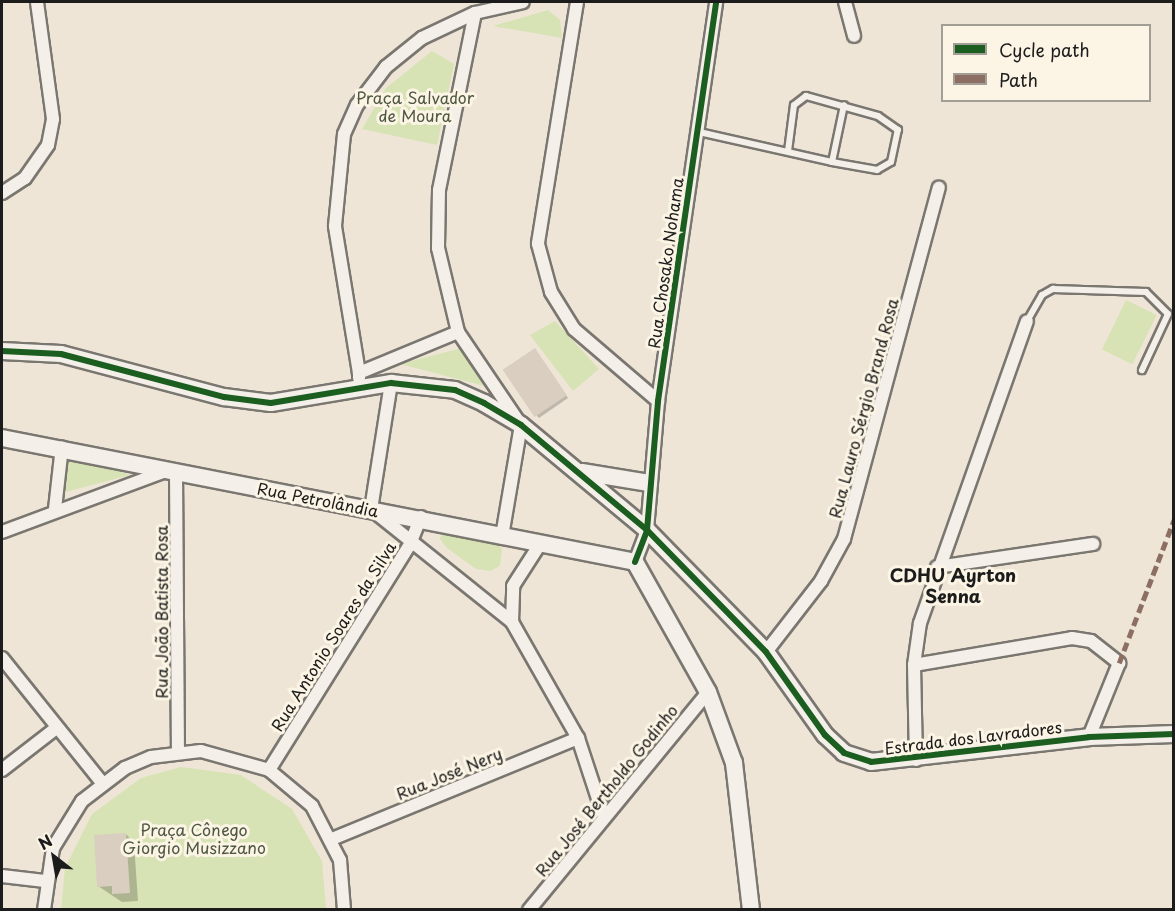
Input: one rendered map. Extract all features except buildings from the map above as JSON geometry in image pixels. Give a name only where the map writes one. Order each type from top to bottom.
[{"type":"street","points":[[2,193],[25,178],[48,145],[54,119],[37,2]]},
{"type":"street","points":[[458,333],[359,380],[335,226],[344,134],[357,105],[386,67],[422,38],[475,13],[523,2]]},
{"type":"street","points":[[577,2],[538,244],[551,292],[574,329],[658,401]]},
{"type":"street","name":"Rua Chosako Nohama","points":[[635,562],[647,530],[649,483],[658,401],[699,132],[716,2]]},
{"type":"street","points":[[845,2],[854,36]]},
{"type":"street","points":[[475,13],[439,190],[438,248],[458,333],[521,425],[502,536]]},
{"type":"street","name":"Rua Lauro Sérgio Brand Rosa","points":[[766,652],[821,581],[844,539],[939,188]]},
{"type":"street","points":[[916,760],[914,665],[937,567],[1027,321]]},
{"type":"street","name":"Estrada dos Lavradores","points":[[2,351],[61,354],[224,397],[271,403],[359,380],[454,390],[521,425],[647,530],[766,652],[825,735],[844,753],[871,762],[916,760],[1089,737],[1173,734]]},
{"type":"street","points":[[391,383],[371,508],[411,544],[512,622],[578,738],[604,817]]},
{"type":"street","name":"Rua Petrolândia","points":[[2,438],[62,447],[172,471],[421,517],[540,544],[635,562]]},
{"type":"street","points":[[55,509],[62,447]]},
{"type":"street","points":[[2,532],[55,509],[172,471]]},
{"type":"street","name":"Rua João Batista Rosa","points":[[172,471],[178,751]]},
{"type":"street","points":[[577,471],[649,483]]},
{"type":"street","name":"Rua Antonio Soares da Silva","points":[[269,770],[411,544],[421,517]]},
{"type":"street","points":[[512,622],[513,586],[540,544]]},
{"type":"street","points":[[937,567],[1093,544]]},
{"type":"street","points":[[635,562],[708,692],[734,763],[752,909]]},
{"type":"street","points":[[914,665],[1072,638],[1091,641],[1119,663],[1089,737]]},
{"type":"street","points":[[2,658],[55,729],[102,783]]},
{"type":"street","name":"Rua José Bertholdo Godinho","points":[[529,909],[708,692]]},
{"type":"street","points":[[2,770],[55,729]]},
{"type":"street","name":"Rua José Nery","points":[[332,839],[578,738]]},
{"type":"street","points":[[44,909],[45,881],[66,823],[102,783],[125,768],[178,751],[225,753],[269,770],[312,806],[332,839],[344,882],[344,909]]},
{"type":"street","points":[[2,876],[45,881]]},
{"type":"lane","points":[[699,132],[832,162],[885,168],[898,130],[886,119],[844,105],[800,98],[788,151]]},
{"type":"lane","points":[[832,162],[844,105]]},
{"type":"lane","points":[[1027,321],[1042,295],[1053,289],[1146,292],[1167,314],[1142,370]]},
{"type":"green space","points":[[548,10],[560,20],[562,38],[493,26]]},
{"type":"green space","name":"Praça Salvador de Moura","points":[[432,51],[454,64],[437,145],[362,129],[386,88]]},
{"type":"green space","points":[[1126,300],[1157,315],[1132,364],[1102,349]]},
{"type":"green space","points":[[555,321],[599,369],[573,391],[530,335]]},
{"type":"green space","points":[[462,348],[492,388],[400,364]]},
{"type":"green space","points":[[65,450],[130,475],[58,494]]},
{"type":"green space","points":[[452,528],[494,540],[502,549],[500,566],[490,571],[476,569],[447,548],[439,538]]},
{"type":"green space","name":"Praça Cônego Giorgio Musizzano","points":[[181,767],[241,775],[292,809],[322,861],[326,909],[61,910],[65,868],[92,814],[141,778]]},
{"type":"marked path","points":[[1119,663],[1174,520]]},
{"type":"cycle path","points":[[635,562],[647,530],[658,401],[716,2]]},
{"type":"cycle path","points":[[2,351],[61,354],[224,397],[271,403],[391,383],[455,390],[484,403],[521,425],[647,530],[766,652],[825,735],[844,753],[871,762],[1089,737],[1174,734]]},
{"type":"district","name":"CDHU Ayrton Senna","points":[[953,586]]}]
